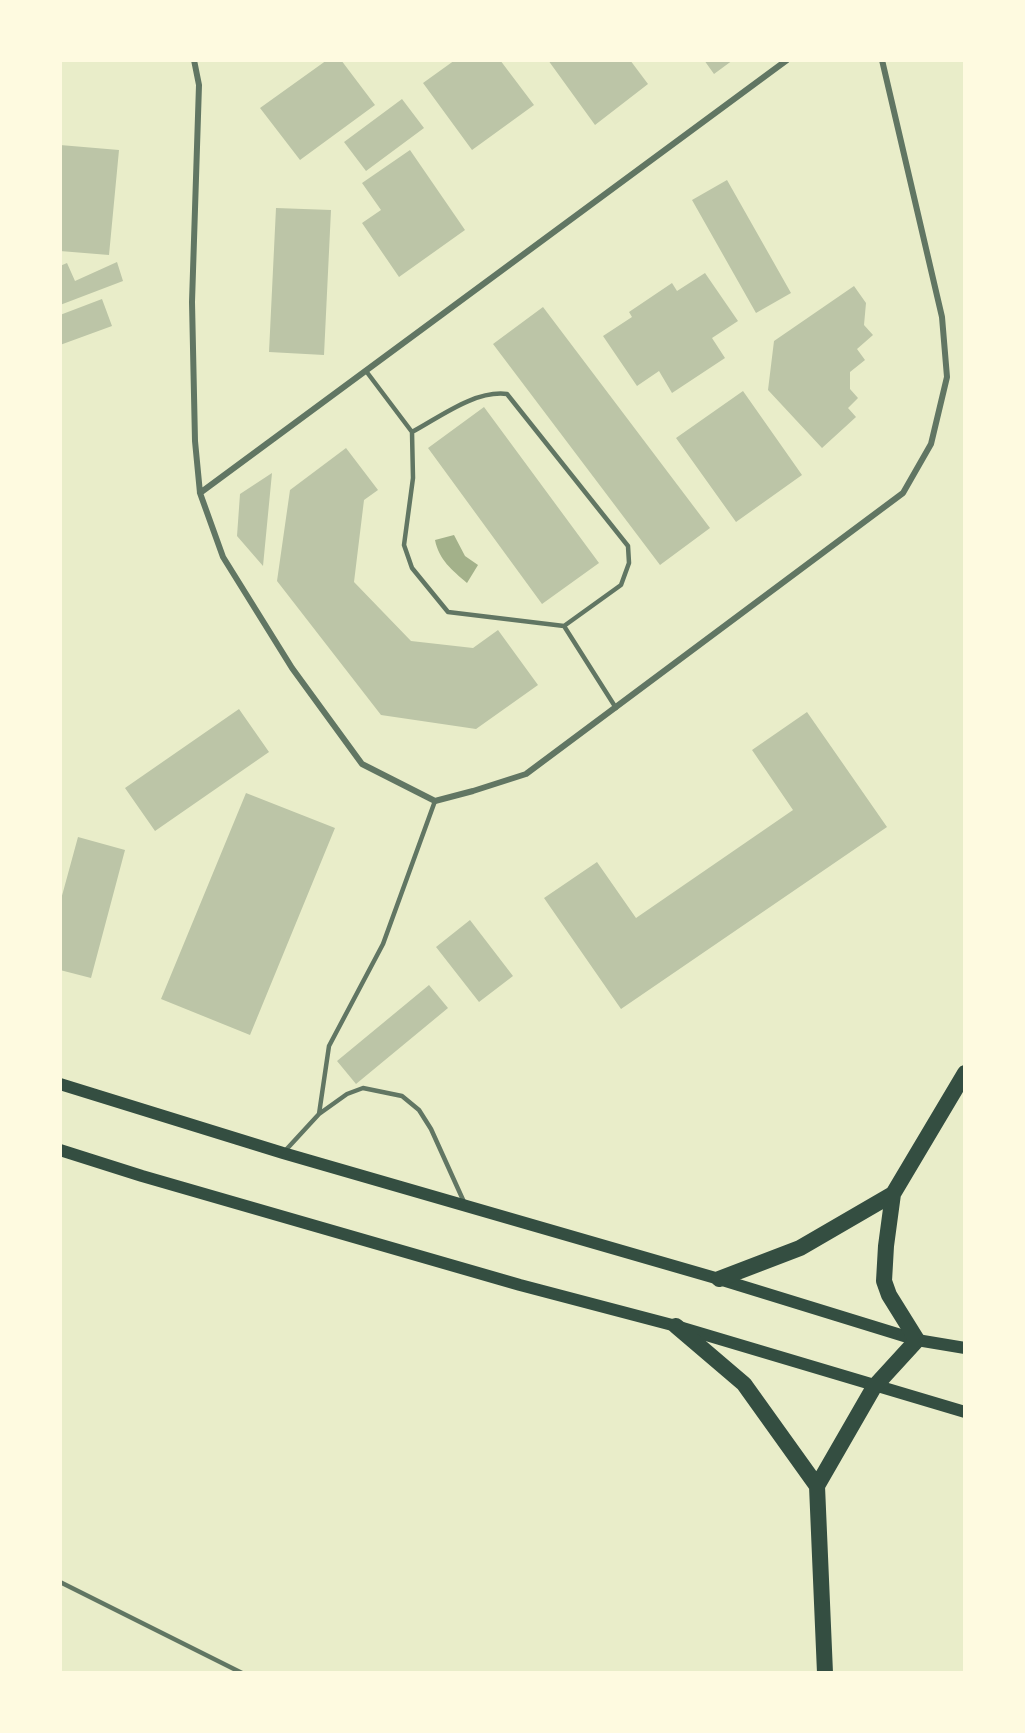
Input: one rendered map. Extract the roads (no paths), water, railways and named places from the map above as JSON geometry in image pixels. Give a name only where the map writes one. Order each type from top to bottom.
[{"type":"highway","points":[[825,1673],[817,1486],[874,1387],[917,1340],[889,1295],[884,1281],[893,1194],[965,1073]]},
{"type":"highway","points":[[719,1279],[800,1248],[893,1194]]},
{"type":"highway","points":[[676,1326],[744,1384],[817,1486]]},
{"type":"main road","points":[[60,1084],[283,1153],[719,1279],[917,1340],[965,1348]]},
{"type":"main road","points":[[60,1150],[142,1176],[520,1285],[676,1326],[874,1387],[965,1412]]},
{"type":"street","points":[[194,60],[199,86],[192,302],[195,441],[200,493],[223,557],[292,668],[362,764],[435,801],[526,774],[903,493],[932,444],[946,377],[942,317],[882,60]]},
{"type":"street","points":[[200,493],[787,60]]},
{"type":"lane","points":[[366,370],[412,432],[413,478],[404,545],[412,568],[448,612],[564,626],[621,585],[629,562],[628,546],[507,394],[495,393],[477,397],[412,432]]},
{"type":"lane","points":[[564,626],[616,708]]},
{"type":"lane","points":[[319,1114],[329,1046],[383,944],[435,801]]},
{"type":"lane","points":[[283,1153],[319,1114],[347,1094],[363,1088],[402,1096],[419,1110],[431,1129],[466,1207]]},
{"type":"lane","points":[[60,1581],[242,1673]]}]
